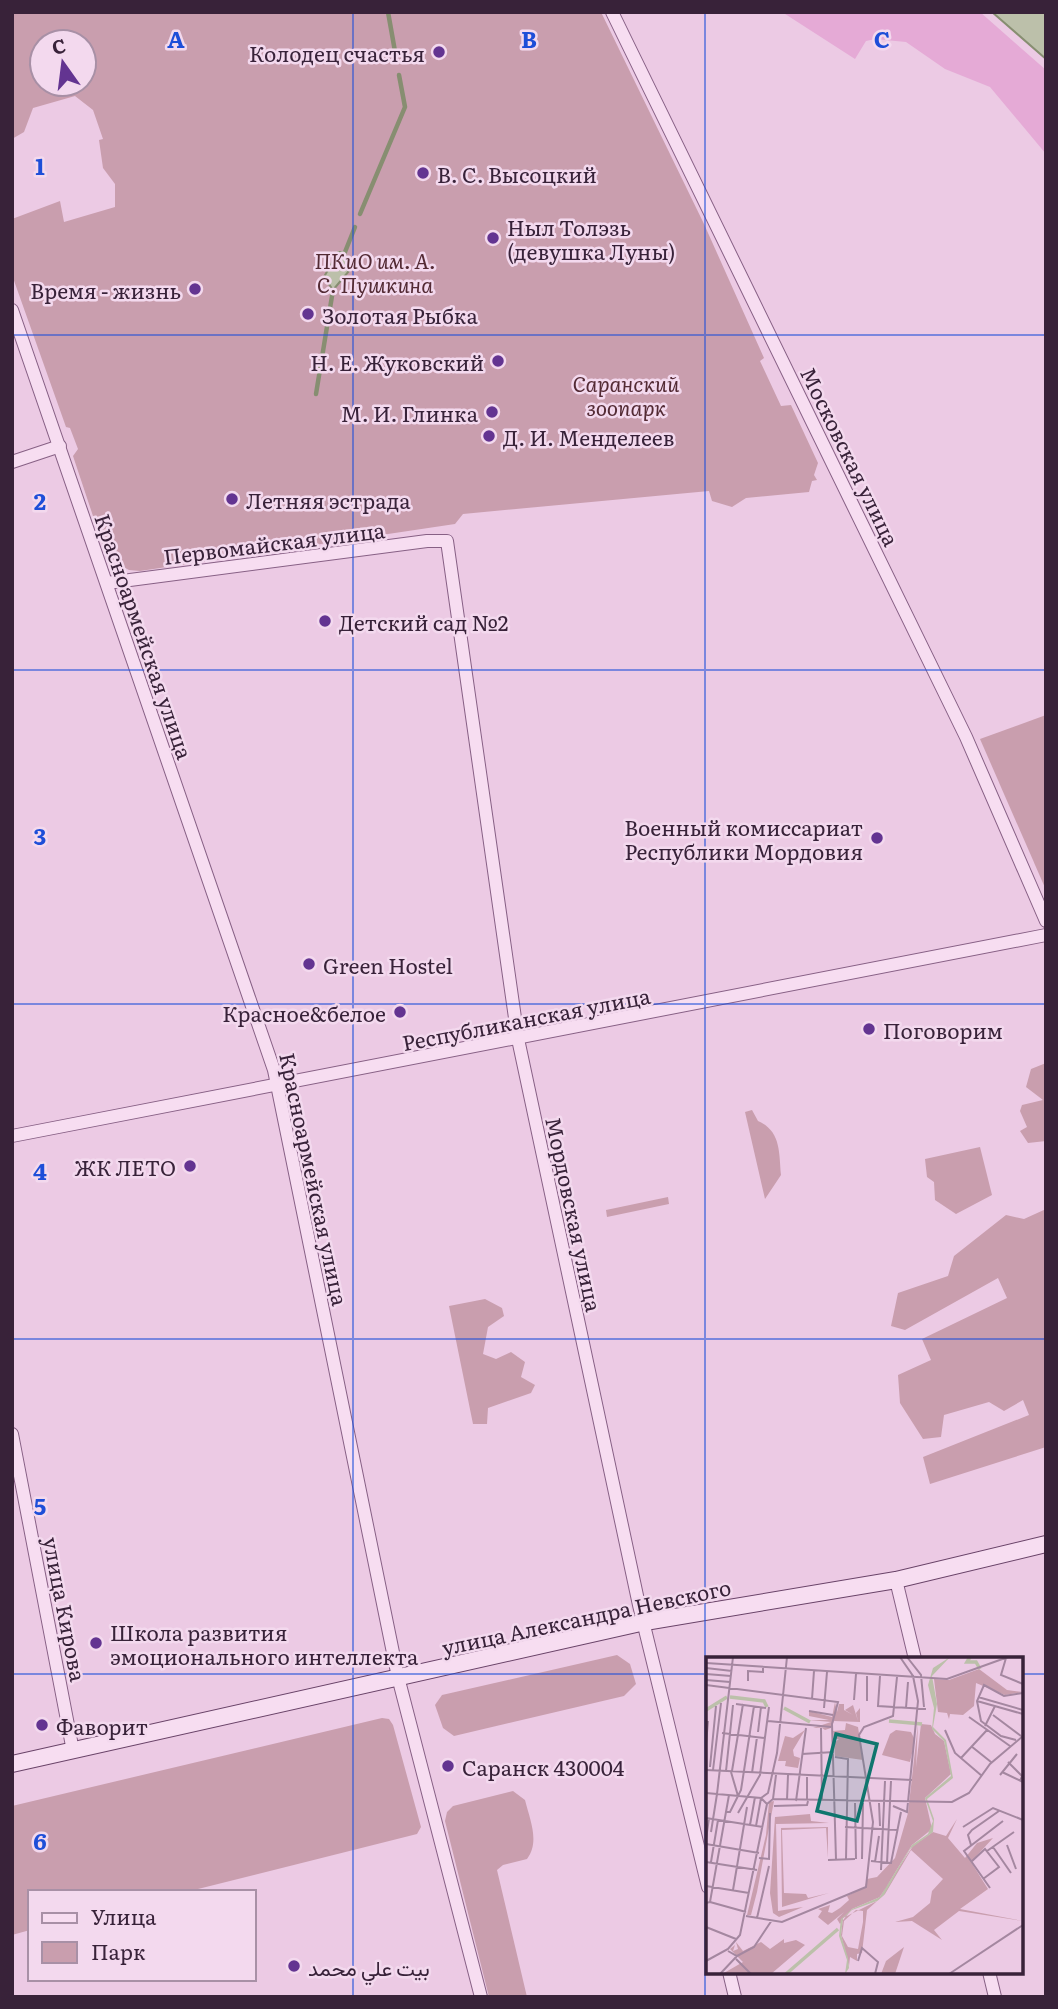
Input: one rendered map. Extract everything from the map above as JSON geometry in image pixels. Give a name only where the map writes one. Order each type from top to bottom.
[{"type":"main road","name":"улица Александра Невского","points":[[12,1764],[645,1622],[896,1580],[1046,1544]]},
{"type":"street","name":"Московская улица","points":[[612,12],[954,712],[1046,921]]},
{"type":"street","name":"Красноармейская улица","points":[[12,310],[278,1087],[398,1677],[481,1997]]},
{"type":"street","points":[[12,462],[60,446]]},
{"type":"street","name":"Первомайская улица","points":[[107,583],[427,541],[447,541]]},
{"type":"street","name":"Мордовская улица","points":[[447,541],[518,1039],[639,1605],[706,1879]]},
{"type":"street","name":"Республиканская улица","points":[[12,1136],[278,1087],[1046,935]]},
{"type":"street","name":"улица Кирова","points":[[12,1434],[73,1751]]},
{"type":"street","points":[[896,1580],[915,1657]]},
{"type":"street","points":[[729,1974],[735,1997]]},
{"type":"street","points":[[989,1974],[995,1997]]},
{"type":"green space","name":"ПКиО им. А. С. Пушкина","points":[[12,12],[601,12],[704,224],[764,358],[760,361],[781,406],[791,405],[818,463],[814,475],[817,480],[812,481],[809,492],[746,498],[732,507],[712,501],[709,491],[463,514],[455,524],[140,571],[129,570],[107,558],[73,456],[78,449],[70,428],[66,427],[12,275],[12,219],[60,201],[64,222],[115,207],[115,184],[103,168],[99,140],[103,139],[93,110],[78,98],[98,98],[98,28],[28,28],[28,98],[68,98],[33,108],[24,132],[12,139]]},
{"type":"green space","points":[[1046,715],[1046,890],[980,739]]},
{"type":"green space","points":[[1046,1063],[1046,1141],[1028,1143],[1020,1131],[1027,1127],[1020,1111],[1022,1105],[1043,1100],[1026,1087],[1031,1069]]},
{"type":"green space","points":[[752,1110],[758,1121],[771,1130],[779,1150],[781,1175],[765,1199],[745,1112]]},
{"type":"green space","points":[[980,1147],[992,1195],[956,1214],[935,1200],[934,1182],[927,1177],[925,1159]]},
{"type":"green space","points":[[668,1197],[669,1204],[607,1217],[606,1210]]},
{"type":"green space","points":[[1046,1209],[1046,1447],[930,1484],[923,1457],[1029,1415],[1023,1400],[1004,1411],[989,1402],[944,1415],[941,1437],[923,1439],[900,1403],[898,1375],[931,1360],[922,1339],[1007,1298],[998,1278],[905,1330],[891,1326],[898,1293],[948,1276],[954,1256],[1006,1215],[1024,1219]]},
{"type":"green space","points":[[485,1299],[502,1308],[504,1316],[488,1327],[483,1354],[496,1359],[511,1352],[525,1362],[521,1377],[535,1385],[531,1393],[488,1408],[487,1424],[473,1424],[449,1306]]},
{"type":"green space","points":[[617,1655],[630,1664],[636,1684],[624,1696],[454,1736],[443,1728],[435,1705],[442,1695]]},
{"type":"green space","points":[[382,1718],[389,1719],[393,1725],[421,1827],[417,1834],[194,1890],[28,1890],[28,1931],[12,1935],[12,1806]]},
{"type":"green space","points":[[513,1791],[525,1800],[533,1831],[533,1845],[527,1859],[503,1865],[497,1870],[527,1997],[489,1997],[445,1821],[447,1812],[453,1806]]},
{"type":"sand","points":[[782,12],[980,12],[1046,70],[1046,154],[990,87],[945,69],[906,42],[875,39],[866,41],[855,59]]},
{"type":"shaded area","points":[[992,12],[1046,12],[1046,59]]},
{"type":"shaded area","points":[[338,252],[345,252],[349,271],[333,290],[324,277]]},
{"type":"waterway","points":[[388,12],[396,57]]},
{"type":"waterway","points":[[360,214],[405,107],[399,75]]},
{"type":"waterway","points":[[345,252],[355,227]]},
{"type":"waterway","points":[[316,394],[333,290]]},
{"type":"place","name":"Колодец счастья","points":[[439,52]]},
{"type":"place","name":"В. С. Высоцкий","points":[[423,173]]},
{"type":"place","name":"Ныл Толэзь (девушка Луны)","points":[[493,238]]},
{"type":"place","name":"Время - жизнь","points":[[195,289]]},
{"type":"place","name":"Золотая Рыбка","points":[[308,314]]},
{"type":"place","name":"Н. Е. Жуковский","points":[[498,361]]},
{"type":"place","name":"М. И. Глинка","points":[[492,412]]},
{"type":"place","name":"Д. И. Менделеев","points":[[489,436]]},
{"type":"place","name":"Летняя эстрада","points":[[232,499]]},
{"type":"place","name":"Детский сад №2","points":[[325,621]]},
{"type":"place","name":"Военный комиссариат Республики Мордовия","points":[[877,838]]},
{"type":"place","name":"Green Hostel","points":[[309,964]]},
{"type":"place","name":"Красное&белое","points":[[400,1012]]},
{"type":"place","name":"Поговорим","points":[[869,1029]]},
{"type":"place","name":"ЖК ЛЕТО","points":[[190,1166]]},
{"type":"place","name":"Школа развития эмоционального интеллекта","points":[[96,1643]]},
{"type":"place","name":"Фаворит","points":[[42,1725]]},
{"type":"place","name":"Саранск 430004","points":[[448,1766]]},
{"type":"place","name":"بيت علي محمد","points":[[294,1966]]},
{"type":"park label","name":"Саранский зоопарк","points":[[626,394]]}]
